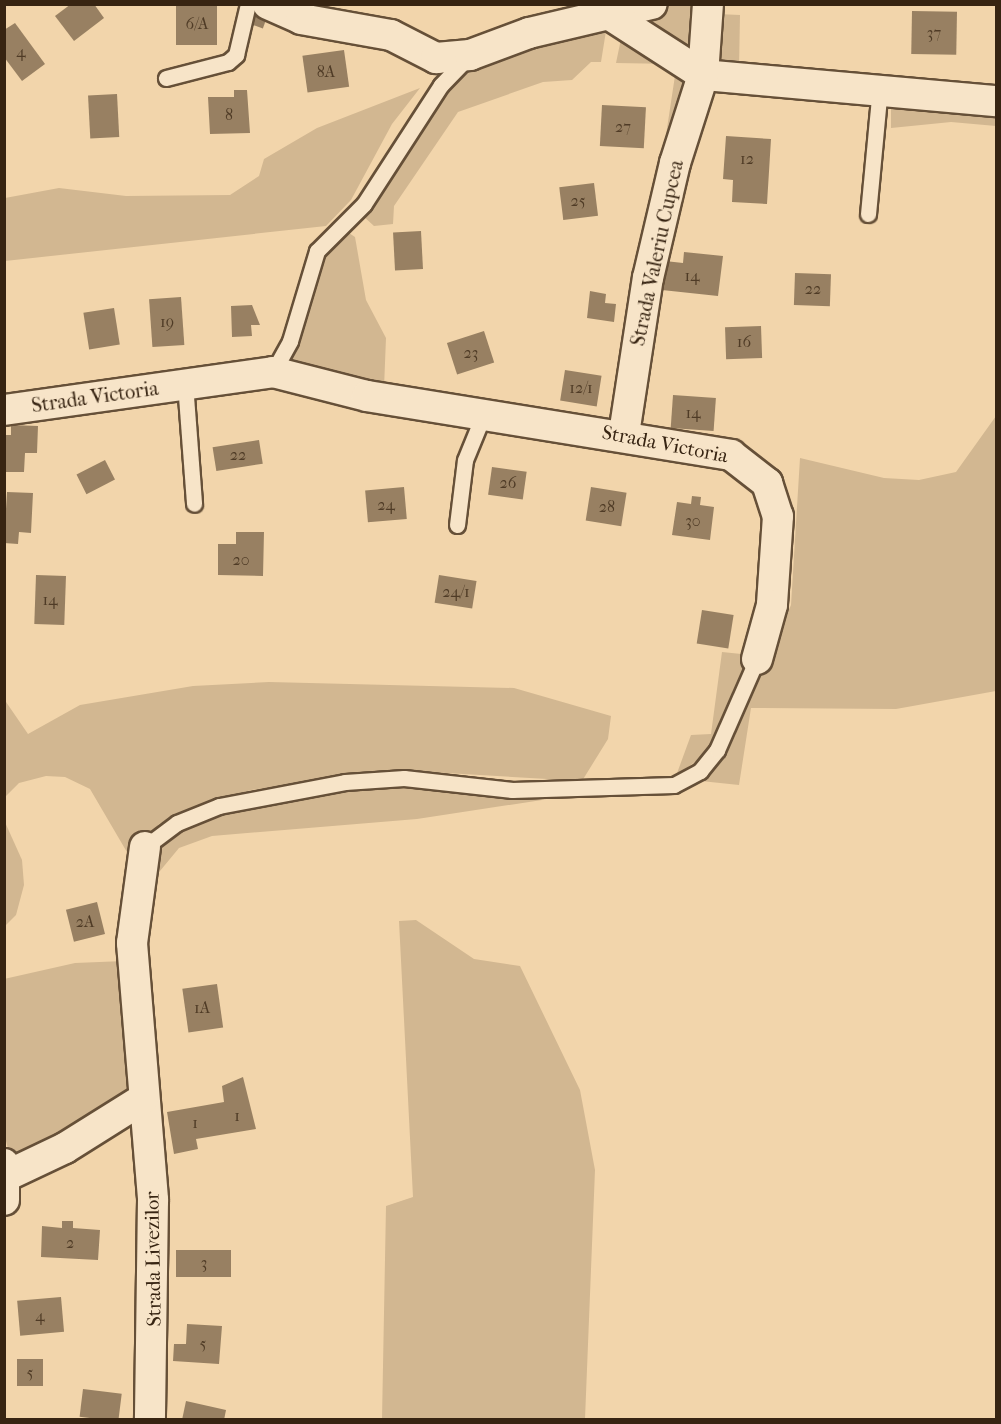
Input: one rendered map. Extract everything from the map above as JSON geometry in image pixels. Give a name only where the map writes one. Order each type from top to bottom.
[{"type":"street","points":[[268,4],[301,19],[391,35],[436,58],[470,55],[529,33],[613,17],[652,4]]},
{"type":"street","name":"Strada Valeriu Cupcea","points":[[624,434],[651,266],[703,75],[708,4]]},
{"type":"street","points":[[613,17],[703,75],[880,88],[996,101]]},
{"type":"street","name":"Strada Victoria","points":[[4,410],[273,372],[367,396],[483,416],[624,434],[730,455],[766,483],[775,499],[778,545],[772,605],[758,659]]},
{"type":"street","name":"Strada Livezilor","points":[[145,847],[132,943],[153,1200],[150,1419]]},
{"type":"street","points":[[5,1180],[65,1148],[143,1099]]},
{"type":"lane","points":[[166,78],[228,62],[236,55],[248,4]]},
{"type":"lane","points":[[273,372],[290,341],[317,251],[364,204],[441,84],[470,55]]},
{"type":"lane","points":[[868,214],[880,88]]},
{"type":"lane","name":"Strada Victoria","points":[[185,383],[194,504]]},
{"type":"lane","points":[[457,525],[465,460],[483,416]]},
{"type":"lane","points":[[145,847],[177,822],[219,806],[345,782],[404,777],[512,790],[674,785],[700,771],[717,750],[758,659]]},
{"type":"shaded area","points":[[663,5],[700,5],[695,57],[635,19]]},
{"type":"shaded area","points":[[717,14],[740,15],[739,68],[720,60],[712,47]]},
{"type":"shaded area","points":[[606,31],[601,62],[591,62],[572,80],[543,82],[458,112],[394,206],[393,224],[374,226],[362,215],[452,80],[471,63],[513,48]]},
{"type":"shaded area","points":[[622,34],[675,62],[683,74],[680,121],[668,163],[661,168],[676,69],[673,64],[616,63]]},
{"type":"shaded area","points":[[420,88],[392,124],[351,200],[326,226],[5,261],[5,198],[59,188],[126,196],[230,195],[259,176],[264,159],[317,128]]},
{"type":"shaded area","points":[[891,104],[996,114],[996,126],[951,122],[891,128]]},
{"type":"shaded area","points":[[346,231],[355,237],[366,300],[386,338],[384,388],[289,370],[314,273]]},
{"type":"shaded area","points":[[996,416],[996,691],[896,709],[751,708],[739,785],[701,781],[724,757],[791,605],[800,458],[884,478],[919,480],[956,472]]},
{"type":"shaded area","points":[[722,652],[751,655],[712,749],[676,776],[691,735],[711,734]]},
{"type":"shaded area","points":[[269,682],[514,688],[611,716],[608,739],[582,781],[394,770],[251,790],[191,808],[159,824],[131,859],[90,789],[65,777],[46,776],[19,783],[5,797],[4,699],[28,734],[80,705],[193,686]]},
{"type":"shaded area","points":[[399,784],[542,800],[417,819],[212,836],[179,848],[155,877],[150,861],[164,839],[196,821],[270,800]]},
{"type":"shaded area","points":[[4,820],[22,860],[24,885],[16,915],[5,926]]},
{"type":"shaded area","points":[[416,920],[474,959],[520,966],[580,1090],[595,1170],[585,1419],[382,1419],[386,1206],[413,1197],[399,921]]},
{"type":"shaded area","points":[[124,961],[135,1096],[21,1155],[9,1153],[5,1137],[4,979],[75,963]]},
{"type":"building","points":[[71,4],[94,4],[104,18],[74,41],[55,16]]},
{"type":"building","points":[[176,5],[217,5],[217,45],[176,45]]},
{"type":"building","points":[[912,11],[957,12],[956,55],[911,54]]},
{"type":"building","points":[[255,15],[266,19],[263,29],[252,24]]},
{"type":"building","points":[[15,23],[45,64],[22,81],[4,57],[4,30]]},
{"type":"building","points":[[344,50],[349,87],[308,92],[302,56]]},
{"type":"building","points":[[234,90],[247,90],[250,133],[210,134],[208,97],[234,97]]},
{"type":"building","points":[[117,94],[119,137],[90,138],[88,96]]},
{"type":"building","points":[[602,105],[646,107],[644,148],[600,146]]},
{"type":"building","points":[[726,136],[771,139],[767,204],[732,202],[733,180],[723,179]]},
{"type":"building","points":[[594,183],[598,216],[563,220],[559,187]]},
{"type":"building","points":[[421,231],[423,269],[395,270],[393,232]]},
{"type":"building","points":[[684,252],[723,256],[718,296],[662,290],[665,261],[683,263]]},
{"type":"building","points":[[795,273],[831,274],[830,306],[794,305]]},
{"type":"building","points":[[590,291],[606,294],[605,303],[616,304],[614,322],[587,318]]},
{"type":"building","points":[[181,297],[184,345],[152,347],[149,299]]},
{"type":"building","points":[[252,305],[260,325],[251,325],[252,336],[232,337],[231,306]]},
{"type":"building","points":[[114,308],[120,345],[89,349],[83,313]]},
{"type":"building","points":[[761,326],[762,358],[726,359],[725,327]]},
{"type":"building","points":[[484,331],[494,362],[457,374],[447,343]]},
{"type":"building","points":[[565,370],[602,376],[597,406],[560,401]]},
{"type":"building","points":[[673,395],[716,398],[714,431],[671,428]]},
{"type":"building","points":[[11,425],[38,426],[37,453],[25,453],[24,472],[4,472],[4,435],[11,435]]},
{"type":"building","points":[[259,440],[263,464],[216,471],[213,447]]},
{"type":"building","points":[[105,460],[115,480],[86,494],[76,475]]},
{"type":"building","points":[[492,467],[527,472],[523,500],[488,495]]},
{"type":"building","points":[[404,487],[407,519],[368,522],[365,490]]},
{"type":"building","points":[[591,487],[627,493],[621,526],[586,521]]},
{"type":"building","points":[[7,492],[33,493],[31,533],[19,532],[18,544],[4,543]]},
{"type":"building","points":[[692,496],[701,497],[700,505],[714,507],[710,540],[672,535],[677,502],[691,504]]},
{"type":"building","points":[[236,532],[264,532],[263,576],[218,575],[218,544],[236,544]]},
{"type":"building","points":[[36,575],[66,576],[64,625],[34,624]]},
{"type":"building","points":[[439,575],[477,581],[472,609],[435,603]]},
{"type":"building","points":[[702,610],[734,615],[728,649],[697,644]]},
{"type":"building","points":[[97,902],[105,934],[74,942],[66,910]]},
{"type":"building","points":[[217,984],[223,1028],[188,1032],[182,989]]},
{"type":"building","points":[[243,1077],[256,1129],[196,1139],[198,1149],[174,1154],[167,1112],[224,1102],[222,1086]]},
{"type":"building","points":[[62,1221],[73,1221],[73,1228],[100,1230],[98,1260],[41,1257],[42,1226],[62,1228]]},
{"type":"building","points":[[176,1250],[231,1250],[231,1277],[176,1277]]},
{"type":"building","points":[[61,1297],[64,1332],[20,1336],[17,1301]]},
{"type":"building","points":[[187,1324],[222,1326],[219,1364],[173,1361],[174,1344],[186,1344]]},
{"type":"building","points":[[17,1359],[43,1359],[43,1386],[17,1386]]},
{"type":"building","points":[[83,1389],[122,1394],[118,1420],[80,1417]]},
{"type":"building","points":[[186,1401],[226,1410],[224,1420],[182,1420]]}]
